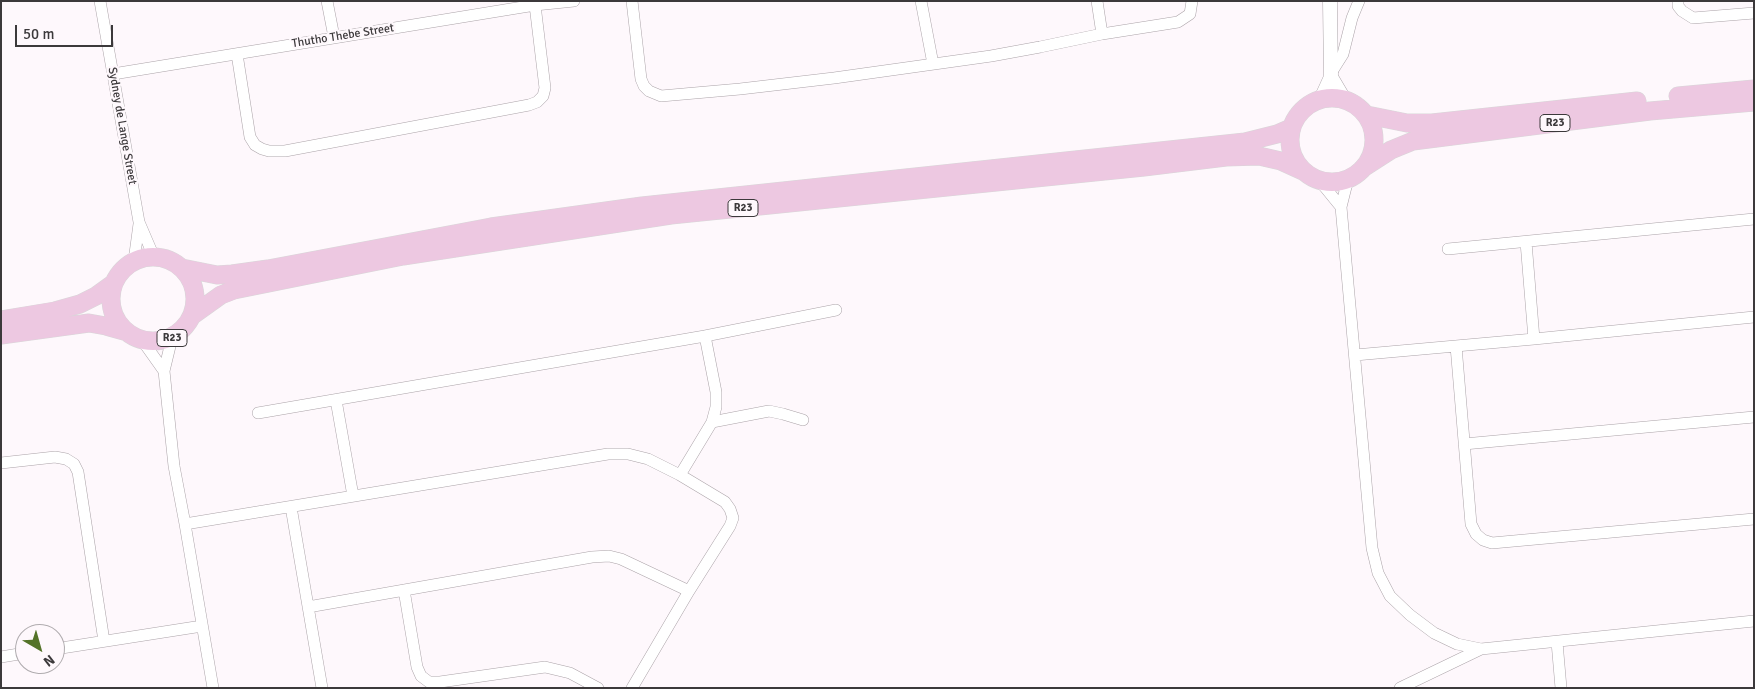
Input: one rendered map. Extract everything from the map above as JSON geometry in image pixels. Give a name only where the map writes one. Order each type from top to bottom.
[{"type":"main road","name":"R23","points":[[1367,116],[1407,123],[1432,123],[1754,89]]},
{"type":"main road","points":[[1303,171],[1297,164],[1290,146],[1291,128],[1299,112],[1306,106],[1321,99],[1333,97],[1344,99]]},
{"type":"main road","name":"R23","points":[[1344,99],[1361,108],[1367,116],[1374,133],[1373,152],[1363,168]]},
{"type":"main road","name":"R23","points":[[193,315],[220,294],[234,290],[403,256],[671,215],[1144,167],[1226,156],[1259,156],[1282,161],[1320,180],[1329,182],[1348,179],[1391,150],[1413,141],[1650,111],[1754,102]]},
{"type":"main road","name":"R23","points":[[182,268],[217,275],[232,274],[510,224],[642,206],[1245,142],[1277,134],[1291,128]]},
{"type":"main road","points":[[1,320],[55,311],[80,304],[96,296],[114,283],[126,267],[134,261],[154,256]]},
{"type":"main road","name":"R23","points":[[1,336],[89,323],[124,331],[142,340],[152,342],[172,338],[181,332],[193,315],[196,306],[194,285],[182,268],[170,260],[154,256]]},
{"type":"main road","points":[[114,283],[111,293],[112,308],[117,323],[124,331]]},
{"type":"street","name":"Sydney de Lange Street","points":[[100,1],[139,222],[154,256]]},
{"type":"street","points":[[327,1],[334,37]]},
{"type":"street","name":"Thutho Thebe Street","points":[[113,74],[535,5],[574,1]]},
{"type":"street","points":[[632,1],[641,80],[649,91],[661,96],[740,89],[991,56],[1102,34],[1178,22],[1190,14],[1192,1]]},
{"type":"street","points":[[921,1],[933,64]]},
{"type":"street","points":[[1098,1],[1102,34]]},
{"type":"street","points":[[1330,1],[1331,75],[1344,99]]},
{"type":"street","points":[[1321,99],[1331,75],[1343,54],[1352,18],[1359,1]]},
{"type":"street","points":[[1678,1],[1678,6],[1682,12],[1693,18],[1754,12]]},
{"type":"street","points":[[237,54],[250,137],[255,145],[262,149],[285,151],[538,102],[546,88],[535,5]]},
{"type":"street","points":[[1348,179],[1341,207],[1372,548],[1378,573],[1390,596],[1416,620],[1434,633],[1457,644],[1481,649],[1754,621],[1754,626]]},
{"type":"street","points":[[1320,180],[1341,207]]},
{"type":"street","points":[[1448,249],[1754,219]]},
{"type":"street","name":"Sydney de Lange Street","points":[[134,261],[139,222]]},
{"type":"street","points":[[1526,242],[1534,339]]},
{"type":"street","points":[[258,414],[705,336],[836,310]]},
{"type":"street","points":[[1355,355],[1754,317]]},
{"type":"street","points":[[680,475],[712,422],[716,407],[716,392],[705,336]]},
{"type":"street","points":[[172,338],[164,371],[174,466],[186,524],[213,688]]},
{"type":"street","points":[[142,340],[164,371]]},
{"type":"street","points":[[1456,346],[1472,524],[1476,534],[1483,540],[1492,543],[1754,519]]},
{"type":"street","points":[[336,400],[353,496]]},
{"type":"street","points":[[712,422],[769,411],[803,420]]},
{"type":"street","points":[[1464,444],[1754,417]]},
{"type":"street","points":[[186,524],[608,454],[628,454],[648,459],[680,475],[725,502],[733,518],[730,526],[632,688]]},
{"type":"street","points":[[1,463],[55,457],[66,458],[74,464],[78,472],[104,641]]},
{"type":"street","points":[[291,507],[322,688]]},
{"type":"street","points":[[308,607],[592,557],[609,556],[621,559],[689,591]]},
{"type":"street","points":[[404,590],[417,667],[421,676],[429,682],[545,667],[570,673],[598,688]]},
{"type":"street","points":[[65,647],[202,626]]},
{"type":"street","points":[[1557,642],[1561,688]]},
{"type":"street","points":[[1400,688],[1481,649]]},
{"type":"street","points":[[1,657],[15,655]]}]
